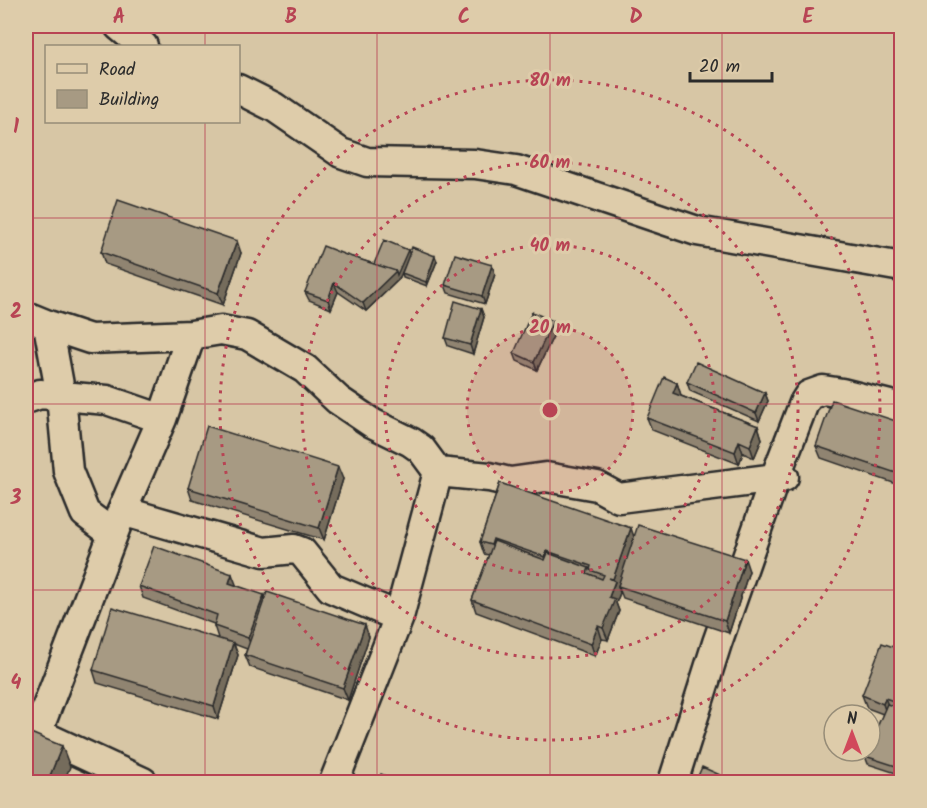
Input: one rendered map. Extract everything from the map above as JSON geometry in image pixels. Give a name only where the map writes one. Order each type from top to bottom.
[{"type":"street","points":[[119,26],[142,45]]},
{"type":"street","points":[[240,90],[274,107],[341,153],[367,162],[475,164],[516,170],[698,231],[902,267]]},
{"type":"street","points":[[37,321],[90,339],[191,334],[221,330],[248,334],[305,369],[338,400],[372,423],[421,449],[438,472],[489,477],[510,482],[546,477],[597,486],[619,498],[780,477]]},
{"type":"street","points":[[37,321],[61,396],[68,471],[85,513],[264,552],[294,549],[302,552],[331,588],[399,617]]},
{"type":"street","points":[[144,783],[31,732],[162,419],[191,334]]},
{"type":"street","points":[[673,783],[717,643],[809,395],[823,390],[902,408]]},
{"type":"street","points":[[26,399],[40,394],[107,400],[162,419]]},
{"type":"street","points":[[334,783],[399,617],[438,472]]},
{"type":"building","points":[[118,200],[237,241],[218,293],[101,252]]},
{"type":"building","points":[[384,240],[408,250],[397,275],[396,271],[374,264]]},
{"type":"building","points":[[323,246],[396,271],[363,303],[334,283],[328,300],[305,292]]},
{"type":"building","points":[[412,247],[435,256],[426,282],[402,273]]},
{"type":"building","points":[[455,254],[492,265],[482,296],[445,285]]},
{"type":"building","points":[[455,301],[481,309],[470,345],[445,338]]},
{"type":"building","points":[[532,312],[553,321],[534,362],[514,353]]},
{"type":"building","points":[[696,362],[765,393],[756,413],[687,382]]},
{"type":"building","points":[[664,377],[677,383],[673,393],[758,426],[750,446],[739,441],[735,452],[647,418]]},
{"type":"building","points":[[832,400],[902,423],[902,475],[816,446]]},
{"type":"building","points":[[207,426],[338,467],[319,528],[188,488]]},
{"type":"building","points":[[500,483],[631,528],[613,579],[609,578],[615,581],[609,597],[615,599],[603,628],[598,626],[591,644],[472,600],[494,541],[545,560],[548,553],[589,568],[587,573],[602,579],[604,575],[590,570],[591,566],[547,551],[545,557],[493,539],[491,545],[480,542]]},
{"type":"building","points":[[638,525],[745,559],[725,621],[618,586]]},
{"type":"building","points":[[154,546],[232,574],[229,583],[264,595],[248,638],[214,626],[217,615],[139,586]]},
{"type":"building","points":[[267,592],[365,625],[343,688],[245,655]]},
{"type":"building","points":[[112,607],[233,643],[214,706],[93,670]]},
{"type":"building","points":[[882,643],[902,650],[902,704],[885,698],[883,704],[862,695]]},
{"type":"building","points":[[887,704],[902,709],[902,768],[882,762],[882,716]]},
{"type":"building","points":[[26,731],[62,746],[47,783],[26,783]]},
{"type":"building","points":[[702,767],[738,783],[695,783]]},
{"type":"building","points":[[381,774],[398,781],[398,783],[378,783]]},
{"type":"building","points":[[557,778],[572,783],[556,783]]}]
